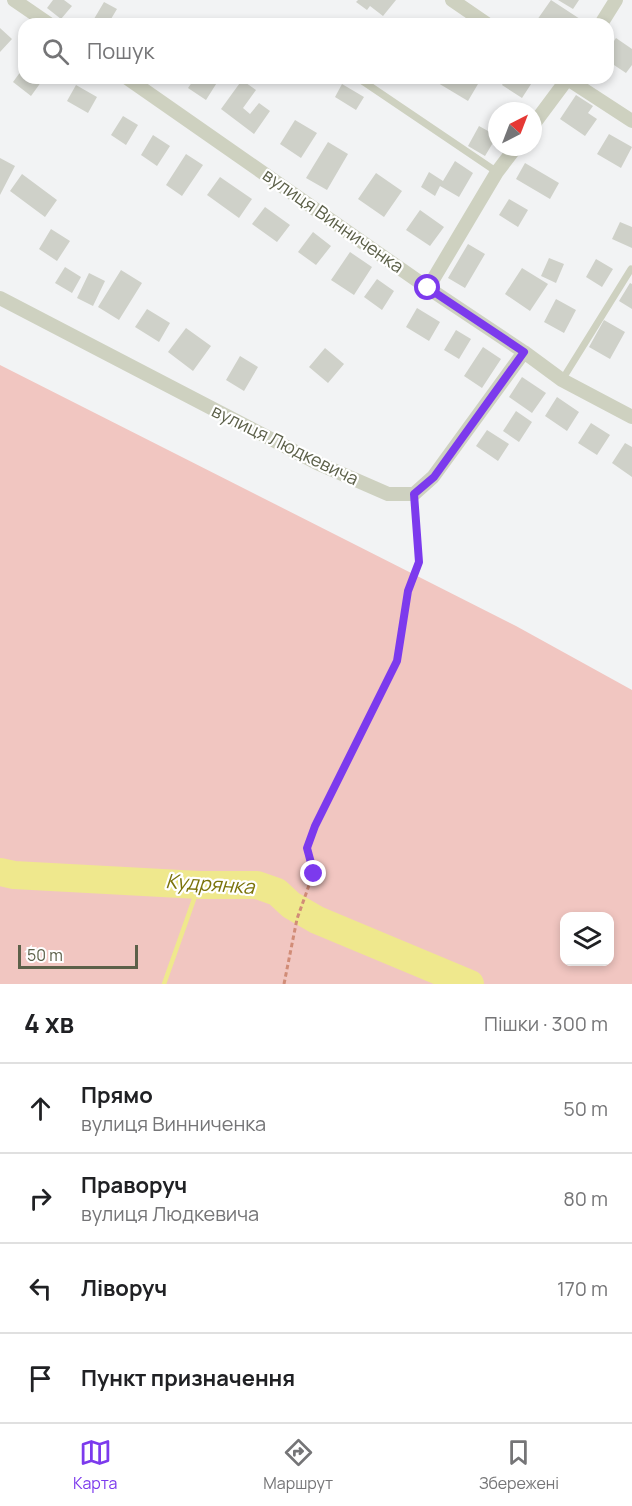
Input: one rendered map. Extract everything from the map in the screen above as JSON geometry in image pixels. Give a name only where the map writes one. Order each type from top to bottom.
[{"type":"street","points":[[14,0],[40,18]]},
{"type":"street","points":[[452,0],[478,18]]},
{"type":"street","points":[[605,18],[616,0]]},
{"type":"street","name":"вулиця Винниченка","points":[[137,84],[562,380],[632,417]]},
{"type":"street","points":[[542,113],[564,84]]},
{"type":"street","points":[[577,84],[632,121]]},
{"type":"street","points":[[428,288],[497,172],[509,156]]},
{"type":"street","name":"вулиця Людкевича","points":[[0,298],[317,463],[388,494],[414,494]]},
{"type":"street","points":[[414,494],[434,477],[524,352]]},
{"type":"lane","points":[[367,84],[497,172]]},
{"type":"lane","points":[[562,380],[631,269]]},
{"type":"path","points":[[284,984],[297,920],[314,874],[307,848],[315,826],[397,661],[408,591],[419,562],[414,494]]},
{"type":"shaded area","points":[[0,365],[516,626],[632,690],[632,984],[0,984]]},
{"type":"building","points":[[53,0],[64,0],[72,6],[62,18],[47,8]]},
{"type":"building","points":[[358,0],[396,0],[383,16],[370,6],[367,10],[356,2]]},
{"type":"building","points":[[551,0],[578,18],[538,18]]},
{"type":"building","points":[[558,0],[579,0],[573,9]]},
{"type":"building","points":[[104,2],[117,9],[112,18],[95,18]]},
{"type":"building","points":[[0,28],[12,39],[0,52]]},
{"type":"building","points":[[616,38],[632,49],[632,65],[626,73],[614,65]]},
{"type":"building","points":[[18,75],[18,84],[40,84],[31,96],[13,82]]},
{"type":"building","points":[[191,84],[216,84],[206,100],[188,88]]},
{"type":"building","points":[[239,84],[248,84],[256,90],[243,108],[250,114],[259,103],[270,111],[254,134],[221,109]]},
{"type":"building","points":[[342,84],[364,97],[356,110],[335,97]]},
{"type":"building","points":[[440,84],[478,84],[468,101]]},
{"type":"building","points":[[503,84],[531,84],[522,98]]},
{"type":"building","points":[[76,85],[97,97],[88,113],[67,101]]},
{"type":"building","points":[[576,95],[593,106],[588,113],[597,119],[585,136],[560,119]]},
{"type":"building","points":[[123,116],[138,125],[126,145],[111,135]]},
{"type":"building","points":[[295,120],[317,133],[301,158],[280,144]]},
{"type":"building","points":[[479,126],[488,131],[488,151],[485,156],[468,146]]},
{"type":"building","points":[[609,134],[632,147],[621,168],[597,154]]},
{"type":"building","points":[[153,135],[170,146],[157,166],[141,155]]},
{"type":"building","points":[[328,142],[348,154],[327,190],[306,178]]},
{"type":"building","points":[[186,154],[203,165],[182,196],[166,185]]},
{"type":"building","points":[[0,158],[15,166],[0,195]]},
{"type":"building","points":[[455,161],[473,173],[459,197],[440,186],[435,196],[421,187],[429,172],[443,181]]},
{"type":"building","points":[[525,163],[559,183],[550,199],[516,179]]},
{"type":"building","points":[[376,173],[402,191],[384,217],[358,199]]},
{"type":"building","points":[[22,174],[57,200],[45,217],[10,191]]},
{"type":"building","points":[[220,177],[252,199],[239,218],[207,195]]},
{"type":"building","points":[[509,199],[528,210],[518,227],[499,215]]},
{"type":"building","points":[[265,207],[290,225],[277,242],[252,224]]},
{"type":"building","points":[[420,210],[444,227],[430,246],[406,230]]},
{"type":"building","points":[[620,222],[632,227],[632,248],[612,239]]},
{"type":"building","points":[[51,229],[70,241],[57,261],[39,249]]},
{"type":"building","points":[[313,232],[331,246],[316,265],[298,252]]},
{"type":"building","points":[[468,244],[485,254],[465,288],[448,278]]},
{"type":"building","points":[[350,252],[372,267],[354,295],[331,280]]},
{"type":"building","points":[[549,258],[564,264],[556,283],[541,276]]},
{"type":"building","points":[[596,259],[613,269],[602,287],[586,277]]},
{"type":"building","points":[[65,267],[81,277],[72,293],[55,283]]},
{"type":"building","points":[[522,268],[548,284],[530,311],[505,294]]},
{"type":"building","points":[[121,270],[142,283],[119,320],[98,307]]},
{"type":"building","points":[[89,273],[105,281],[93,306],[77,298]]},
{"type":"building","points":[[377,279],[394,291],[382,310],[364,297]]},
{"type":"building","points":[[630,283],[632,284],[632,309],[619,301]]},
{"type":"building","points":[[556,299],[576,310],[564,333],[544,322]]},
{"type":"building","points":[[417,308],[440,322],[429,341],[406,327]]},
{"type":"building","points":[[147,309],[170,323],[159,342],[135,327]]},
{"type":"building","points":[[604,320],[625,332],[610,359],[589,347]]},
{"type":"building","points":[[186,328],[211,346],[193,371],[168,352]]},
{"type":"building","points":[[456,330],[471,339],[459,359],[444,350]]},
{"type":"building","points":[[483,347],[501,359],[482,388],[464,376]]},
{"type":"building","points":[[325,348],[344,364],[328,383],[309,367]]},
{"type":"building","points":[[240,356],[258,367],[244,391],[226,380]]},
{"type":"building","points":[[522,377],[546,393],[532,413],[509,397]]},
{"type":"building","points":[[557,397],[579,412],[567,431],[545,416]]},
{"type":"building","points":[[516,411],[532,422],[519,442],[503,431]]},
{"type":"building","points":[[591,423],[610,435],[597,455],[578,443]]},
{"type":"building","points":[[487,430],[509,444],[498,461],[476,446]]},
{"type":"building","points":[[625,443],[632,447],[632,477],[612,463]]},
{"type":"waterway","name":"Кудрянка","points":[[0,872],[14,875],[199,885],[257,885],[277,892],[291,905],[317,920],[470,984]]},
{"type":"waterway","points":[[164,984],[199,885]]},
{"type":"route","points":[[314,874],[307,848],[315,826],[397,661],[408,591],[419,562],[414,494],[434,477],[524,352],[428,288]]}]
